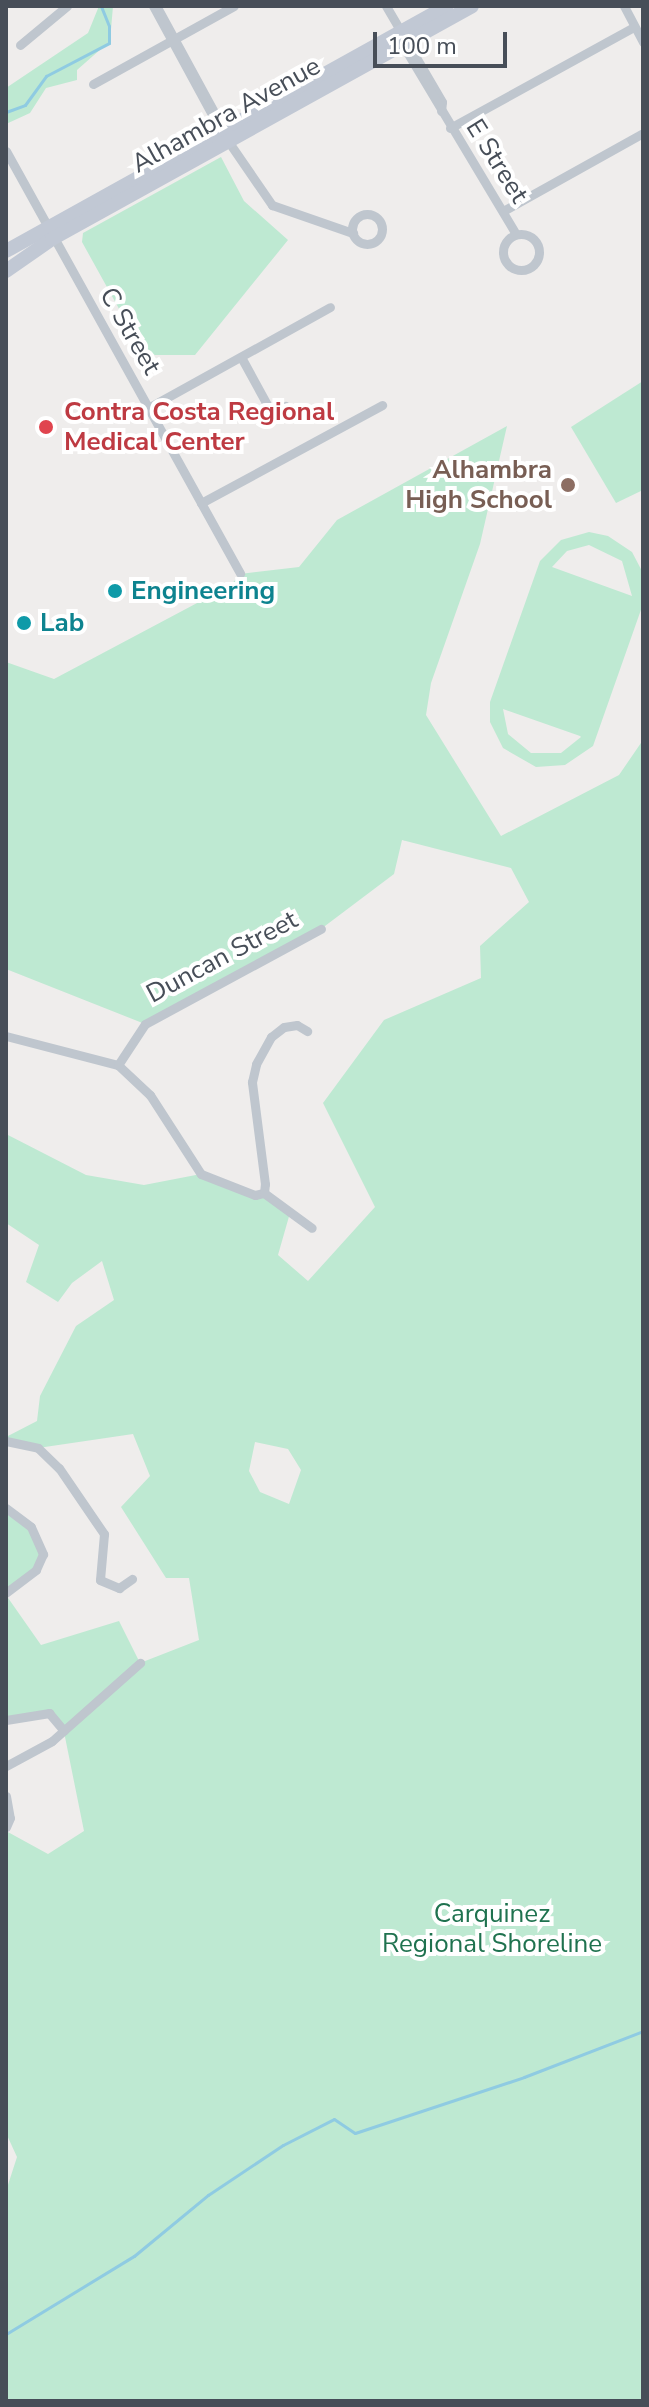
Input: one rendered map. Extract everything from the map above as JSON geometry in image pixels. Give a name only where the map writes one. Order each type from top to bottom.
[{"type":"main road","name":"Alhambra Avenue","points":[[404,39],[447,6]]},
{"type":"main road","name":"Alhambra Avenue","points":[[6,251],[49,234],[404,39],[472,6]]},
{"type":"main road","name":"Alhambra Avenue","points":[[6,269],[49,234]]},
{"type":"street","points":[[20,45],[67,6]]},
{"type":"street","points":[[155,6],[225,136],[272,205],[353,233]]},
{"type":"street","points":[[93,84],[234,6]]},
{"type":"street","name":"E Street","points":[[386,6],[419,68],[442,102],[441,111],[450,128],[516,234]]},
{"type":"street","points":[[624,6],[643,42]]},
{"type":"street","points":[[450,128],[634,27]]},
{"type":"street","points":[[503,211],[643,133]]},
{"type":"street","name":"C Street","points":[[6,151],[49,234],[240,574]]},
{"type":"street","points":[[516,234],[529,235],[539,247],[536,262],[528,269],[511,267],[503,256],[506,240],[516,234]]},
{"type":"street","points":[[148,408],[330,307]]},
{"type":"street","points":[[241,357],[270,410],[285,406]]},
{"type":"street","points":[[201,503],[382,405]]},
{"type":"street","name":"Duncan Street","points":[[118,1065],[145,1024],[321,929]]},
{"type":"street","points":[[264,1193],[252,1082],[256,1064],[284,1027],[297,1025],[307,1031]]},
{"type":"street","points":[[6,1036],[118,1065],[150,1095],[201,1174],[239,1191],[264,1193],[312,1228]]},
{"type":"street","points":[[6,1441],[38,1448],[59,1468],[104,1534],[100,1580],[119,1588],[132,1579]]},
{"type":"street","points":[[6,1508],[31,1527],[43,1554],[36,1570],[6,1593]]},
{"type":"street","points":[[6,1766],[64,1731],[140,1663]]},
{"type":"street","points":[[6,1720],[49,1713],[64,1731]]},
{"type":"street","points":[[6,1796],[10,1818],[6,1827]]},
{"type":"green space","points":[[99,6],[113,6],[110,41],[77,70],[77,80],[46,88],[30,113],[6,124],[6,88],[88,33]]},
{"type":"green space","points":[[221,157],[244,201],[288,240],[195,355],[155,355],[144,349],[123,316],[82,242],[83,233]]},
{"type":"green space","points":[[643,381],[643,490],[616,503],[571,427]]},
{"type":"green space","name":"Carquinez Regional Shoreline","points":[[507,426],[480,544],[431,683],[426,715],[501,836],[619,775],[643,740],[643,2401],[6,2401],[6,2191],[17,2157],[6,2133],[6,1831],[48,1854],[84,1831],[64,1732],[54,1716],[6,1720],[6,1595],[41,1645],[119,1621],[140,1663],[199,1640],[189,1578],[166,1578],[121,1507],[150,1476],[133,1434],[38,1448],[6,1437],[37,1421],[40,1396],[76,1326],[114,1300],[102,1261],[72,1283],[58,1302],[26,1282],[39,1245],[6,1223],[6,1134],[86,1175],[144,1185],[201,1174],[212,1182],[264,1193],[290,1213],[278,1255],[308,1281],[375,1207],[323,1103],[384,1020],[481,978],[480,946],[529,902],[511,868],[402,840],[394,874],[321,929],[145,1024],[6,969],[6,662],[54,679],[231,585],[240,574],[299,567],[337,520]],"holes":[[[255,1442],[288,1449],[301,1470],[289,1504],[260,1492],[249,1471]]]},
{"type":"green space","points":[[589,532],[608,536],[632,552],[643,573],[643,604],[593,746],[565,765],[536,767],[503,748],[490,722],[490,702],[540,561],[561,540]],"holes":[[[589,545],[622,561],[632,596],[552,567],[567,551]],[[503,709],[580,736],[581,737],[561,753],[531,753],[508,734]]]},
{"type":"green space","points":[[6,1508],[21,1518],[43,1554],[36,1570],[6,1593]]},
{"type":"waterway","points":[[6,112],[25,105],[46,76],[109,43],[109,26],[101,6]]},
{"type":"waterway","points":[[6,2334],[134,2256],[208,2195],[283,2145],[334,2119],[355,2133],[524,2077],[643,2031]]},
{"type":"place","name":"Contra Costa Regional Medical Center","points":[[46,427]]},
{"type":"place","name":"Alhambra High School","points":[[568,485]]},
{"type":"place","name":"Engineering","points":[[115,591]]},
{"type":"place","name":"Lab","points":[[24,623]]}]
